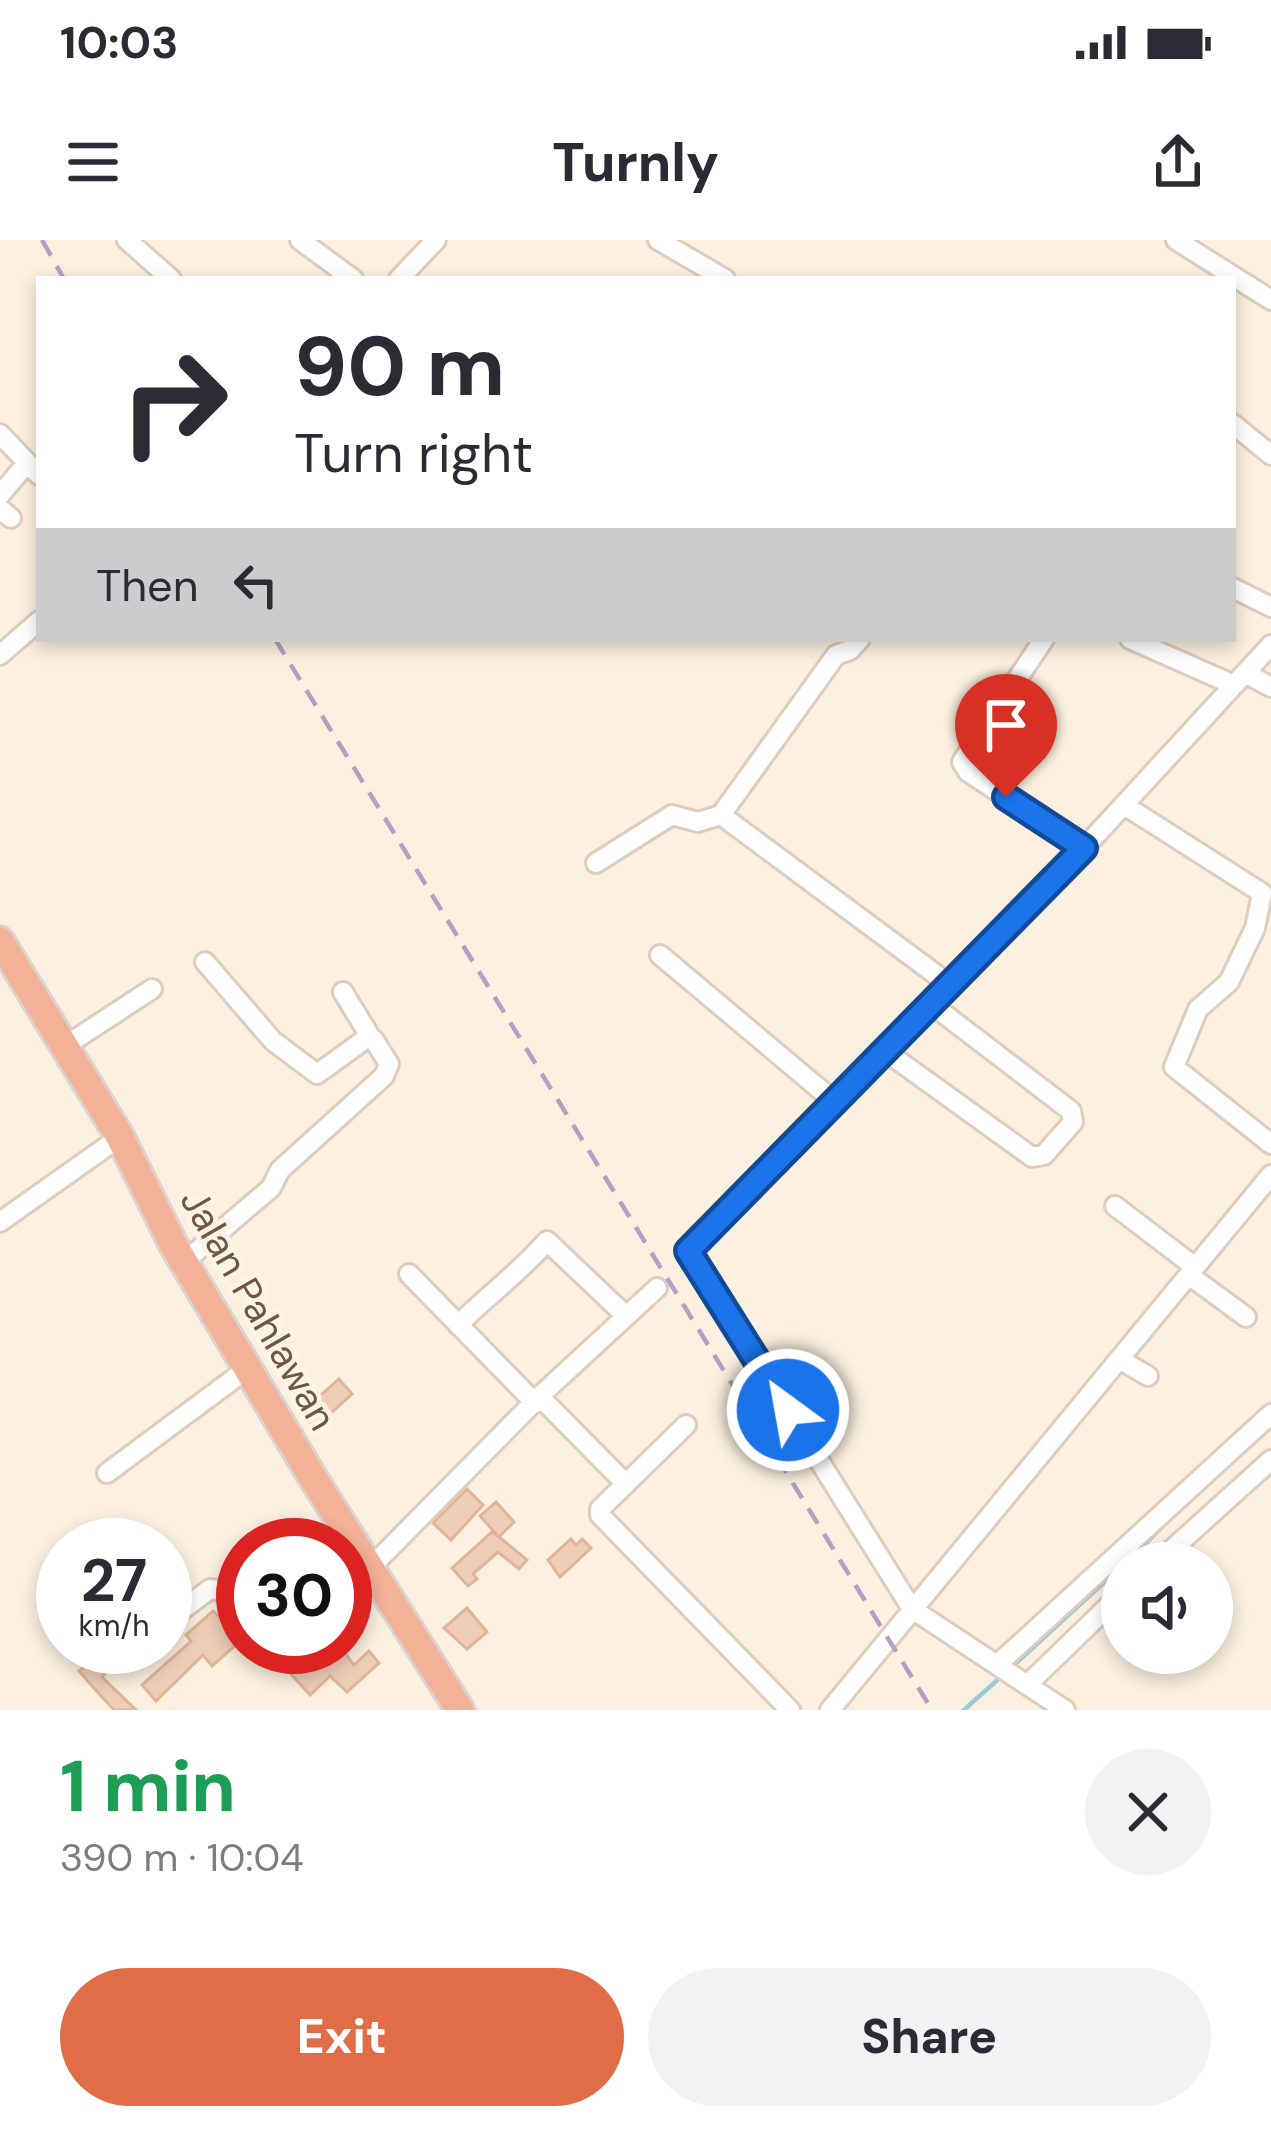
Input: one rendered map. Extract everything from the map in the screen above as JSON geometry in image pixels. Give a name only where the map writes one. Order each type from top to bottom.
[{"type":"highway","name":"Jalan Pahlawan","points":[[0,941],[120,1137],[184,1262],[334,1518]]},
{"type":"highway","name":"Jalan Pahlawan","points":[[372,1571],[460,1710]]},
{"type":"street","points":[[127,240],[168,276]]},
{"type":"street","points":[[300,240],[349,276]]},
{"type":"street","points":[[402,276],[436,240]]},
{"type":"street","points":[[658,240],[720,276]]},
{"type":"street","points":[[1176,240],[1233,276]]},
{"type":"street","points":[[1236,278],[1271,300]]},
{"type":"street","points":[[1236,426],[1271,455]]},
{"type":"street","points":[[0,434],[33,469],[0,495]]},
{"type":"street","points":[[1236,590],[1271,607]]},
{"type":"street","points":[[0,656],[36,624]]},
{"type":"street","points":[[596,862],[672,815],[698,822],[721,815],[836,655],[857,642]]},
{"type":"street","points":[[1042,642],[962,762],[968,772],[1084,848]]},
{"type":"street","points":[[1138,642],[1271,687]]},
{"type":"street","points":[[1065,1710],[913,1609],[688,1251],[1084,848],[1271,645]]},
{"type":"street","points":[[1124,805],[1262,892],[1255,928],[1228,982],[1198,1009],[1174,1067],[1271,1144]]},
{"type":"street","points":[[721,815],[950,985]]},
{"type":"street","points":[[660,955],[835,1102]]},
{"type":"street","points":[[206,962],[272,1041],[317,1074],[371,1038]]},
{"type":"street","points":[[65,1046],[152,988]]},
{"type":"street","points":[[184,1262],[271,1188],[280,1170],[384,1076],[389,1064],[343,992]]},
{"type":"street","points":[[884,1051],[1032,1157],[1044,1155],[1073,1122],[1071,1111],[931,1004]]},
{"type":"street","points":[[0,1222],[120,1137]]},
{"type":"street","points":[[830,1710],[1271,1175]]},
{"type":"street","points":[[1115,1206],[1246,1317]]},
{"type":"street","points":[[458,1325],[499,1284],[518,1275],[547,1241],[626,1316]]},
{"type":"street","points":[[409,1274],[626,1484]]},
{"type":"street","points":[[372,1566],[537,1400],[657,1288]]},
{"type":"street","points":[[1119,1359],[1148,1376]]},
{"type":"street","points":[[106,1473],[247,1369]]},
{"type":"street","points":[[1002,1665],[1271,1414]]},
{"type":"street","points":[[686,1425],[600,1509],[600,1515],[790,1710]]},
{"type":"street","points":[[1180,1542],[1271,1460]]},
{"type":"street","points":[[1027,1682],[1101,1613]]},
{"type":"building","points":[[339,1379],[352,1394],[314,1428],[301,1413]]},
{"type":"building","points":[[467,1489],[483,1505],[451,1540],[433,1523]]},
{"type":"building","points":[[496,1502],[514,1522],[499,1537],[527,1560],[519,1569],[498,1552],[473,1574],[477,1579],[468,1586],[452,1568],[492,1532],[498,1536],[480,1516]]},
{"type":"building","points":[[571,1539],[576,1545],[582,1539],[591,1548],[560,1577],[548,1560]]},
{"type":"building","points":[[467,1608],[487,1632],[467,1649],[444,1628]]},
{"type":"building","points":[[213,1611],[216,1662],[212,1666],[203,1655],[192,1666],[192,1630]]},
{"type":"building","points":[[82,1674],[105,1674],[102,1677],[136,1710],[114,1710]]},
{"type":"building","points":[[154,1674],[184,1674],[156,1701],[142,1685]]},
{"type":"building","points":[[291,1674],[367,1674],[347,1692],[330,1676],[310,1695]]},
{"type":"waterway","points":[[1147,1542],[1181,1508]]},
{"type":"waterway","points":[[1013,1666],[1101,1585]]},
{"type":"waterway","points":[[964,1710],[1004,1674]]},
{"type":"railway","points":[[42,240],[62,276]]},
{"type":"railway","points":[[277,642],[932,1710]]},
{"type":"route","points":[[788,1410],[688,1251],[1084,848],[1006,797]]}]
